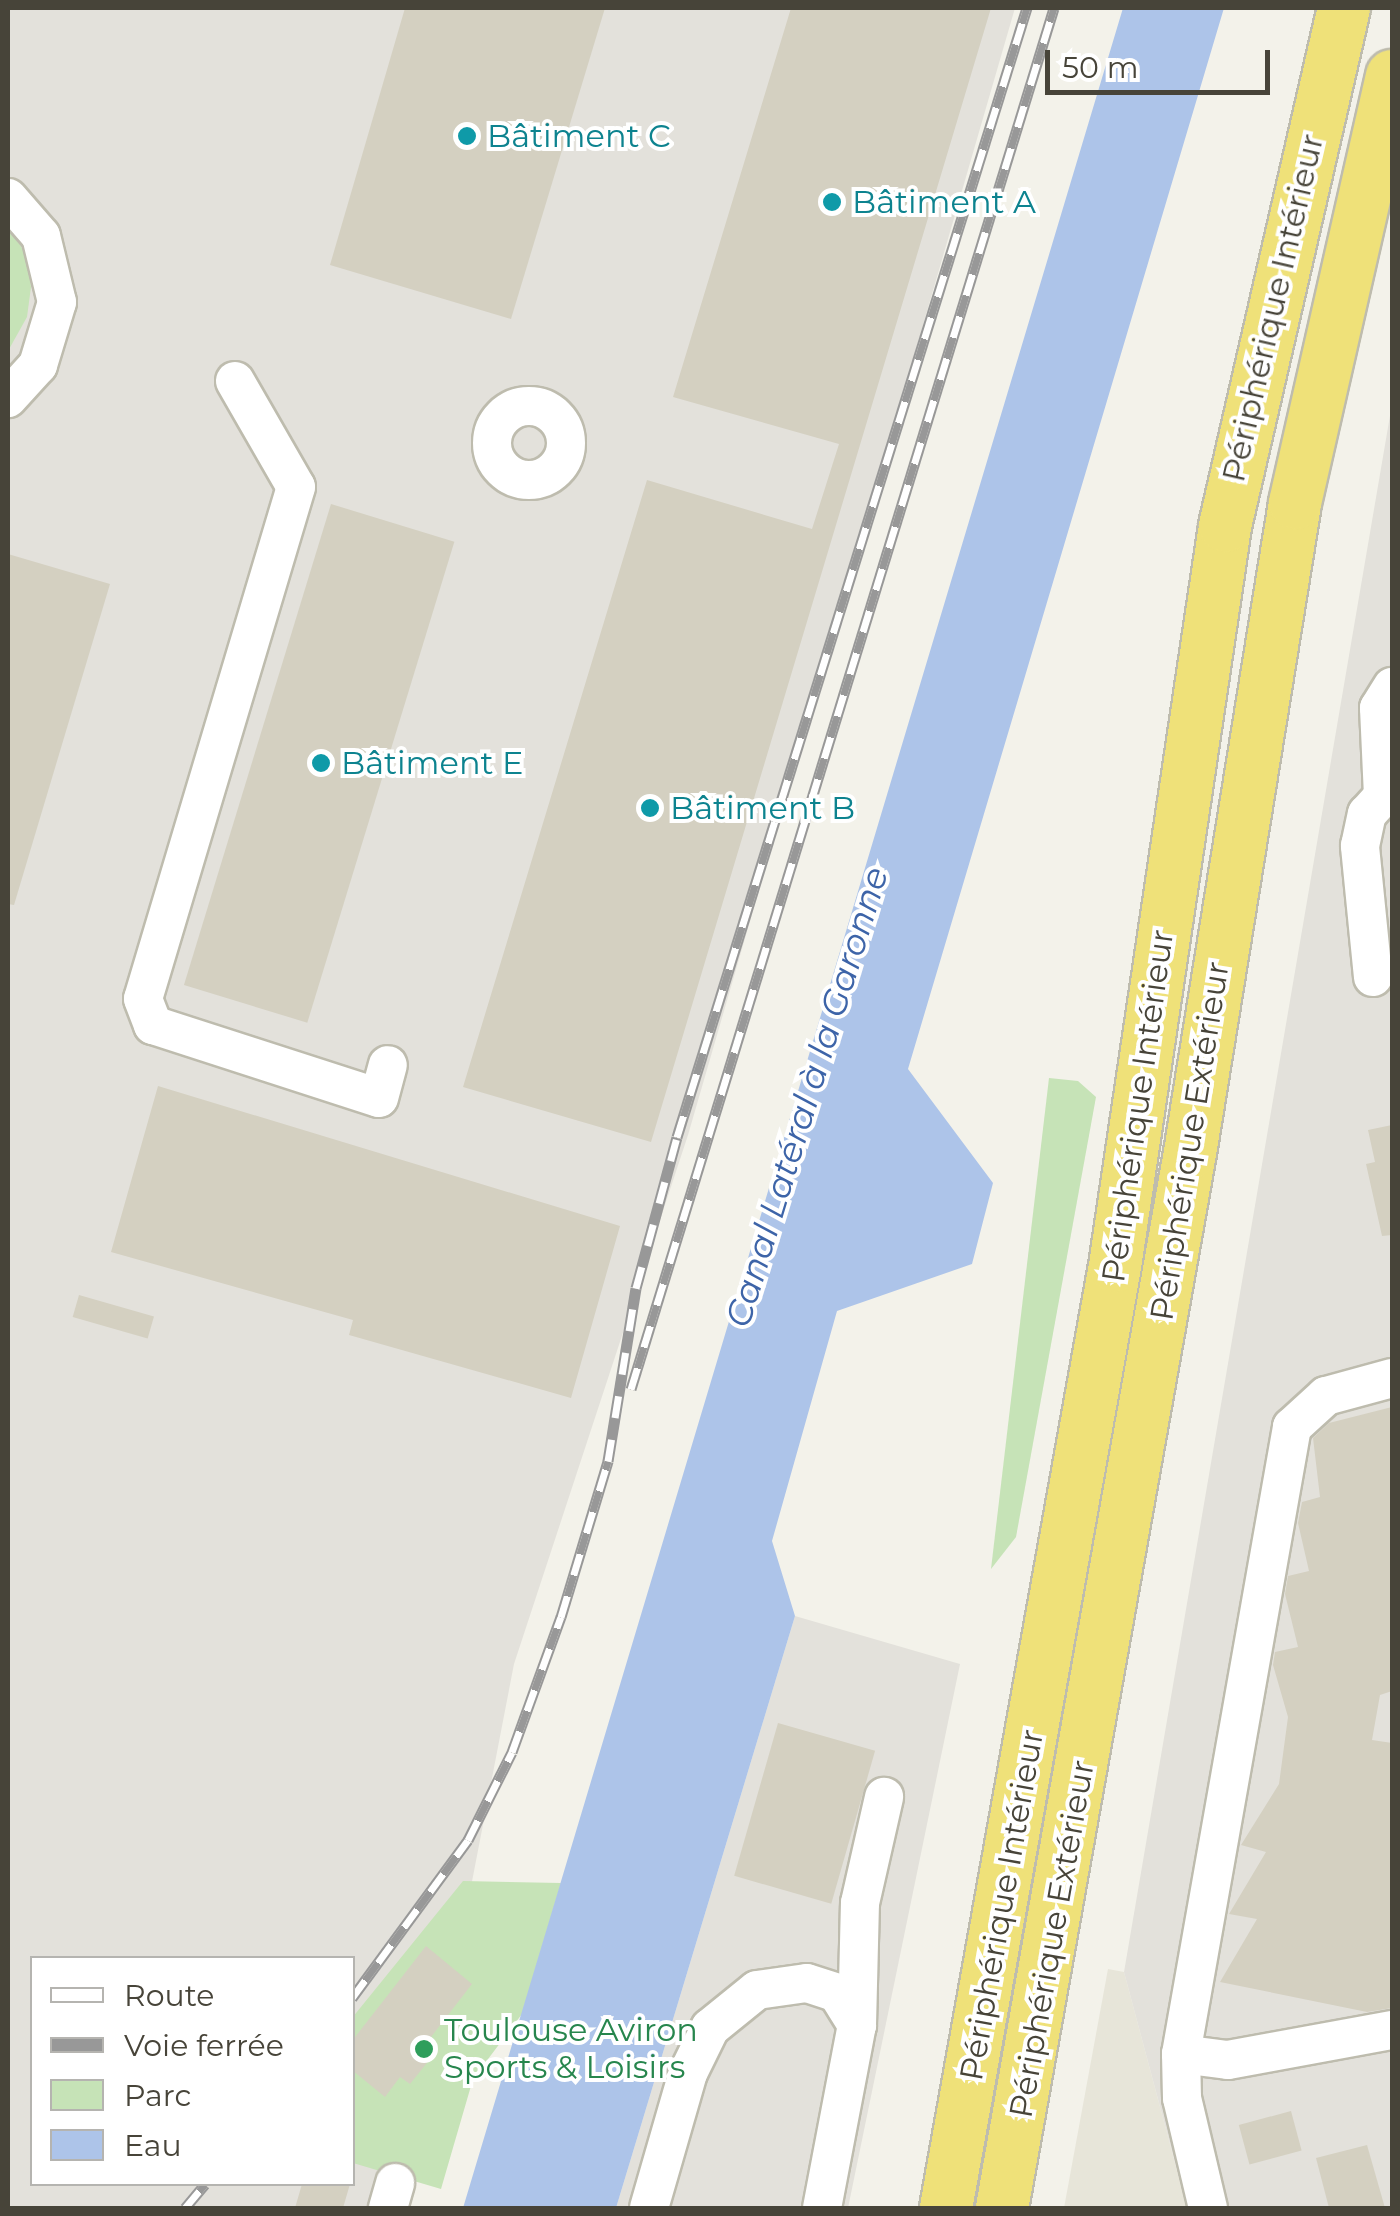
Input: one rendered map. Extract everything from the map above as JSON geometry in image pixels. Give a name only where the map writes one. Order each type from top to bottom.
[{"type":"highway","name":"Périphérique Intérieur","points":[[946,2208],[1106,1325],[1226,526],[1344,8]]},
{"type":"highway","name":"Périphérique Extérieur","points":[[1002,2208],[1163,1310],[1295,503],[1392,76]]},
{"type":"street","points":[[8,198],[41,236],[57,302],[38,365],[8,398]]},
{"type":"street","points":[[236,381],[296,487],[143,999],[153,1025],[378,1098],[388,1065]]},
{"type":"street","points":[[1373,978],[1360,846],[1367,814],[1383,796],[1379,708],[1392,687]]},
{"type":"street","points":[[1208,2208],[1182,2098],[1181,2054],[1292,1427],[1326,1396],[1392,1378]]},
{"type":"street","points":[[822,2208],[857,2025],[860,1903],[884,1798]]},
{"type":"street","points":[[649,2208],[688,2074],[710,2028],[757,1990],[807,1983],[837,1993],[857,2025]]},
{"type":"street","points":[[1181,2054],[1228,2060],[1392,2030]]},
{"type":"shaded area","points":[[8,8],[1015,8],[688,1135],[514,1664],[436,2068],[399,2208],[8,2208]]},
{"type":"shaded area","points":[[1392,404],[1392,2208],[1187,2208],[1124,1972]]},
{"type":"shaded area","points":[[795,1616],[960,1664],[848,2208],[616,2208]]},
{"type":"shaded area","points":[[1108,1969],[1124,1972],[1187,2208],[1064,2208]]},
{"type":"green space","points":[[8,223],[27,257],[31,287],[27,317],[8,351]]},
{"type":"green space","points":[[1049,1078],[1078,1081],[1096,1097],[1016,1537],[991,1569]]},
{"type":"green space","name":"Toulouse Aviron Sports & Loisirs","points":[[463,1881],[561,1883],[522,2014],[473,2079],[441,2189],[355,2164],[355,2014]]},
{"type":"water","name":"Canal Latéral à la Garonne","points":[[1123,8],[1224,8],[908,1069],[993,1183],[972,1264],[837,1311],[772,1541],[795,1616],[616,2208],[463,2208]]},
{"type":"building","name":"Bâtiment C","points":[[405,8],[605,8],[511,319],[330,265]]},
{"type":"building","points":[[791,8],[991,8],[651,1142],[463,1087],[647,480],[812,529],[839,444],[673,397]]},
{"type":"building","name":"Bâtiment E","points":[[331,504],[454,542],[307,1023],[184,985]]},
{"type":"building","points":[[8,554],[110,584],[14,905],[8,904]]},
{"type":"building","points":[[158,1086],[620,1226],[571,1398],[349,1335],[353,1320],[111,1252]]},
{"type":"building","points":[[1392,1125],[1392,1235],[1382,1236],[1366,1164],[1375,1162],[1368,1130]]},
{"type":"building","points":[[79,1295],[154,1316],[148,1339],[73,1317]]},
{"type":"building","points":[[1392,1407],[1392,1691],[1380,1695],[1372,1740],[1392,1743],[1392,2008],[1367,2012],[1220,1982],[1257,1919],[1229,1914],[1266,1852],[1241,1845],[1279,1784],[1288,1717],[1273,1665],[1275,1652],[1298,1647],[1285,1594],[1288,1576],[1309,1571],[1298,1523],[1302,1502],[1320,1497],[1313,1438],[1329,1423]]},
{"type":"building","points":[[778,1723],[875,1751],[831,1904],[734,1876]]},
{"type":"building","points":[[426,1946],[472,1984],[424,2046],[434,2054],[410,2084],[400,2077],[385,2097],[355,2072],[355,2037]]},
{"type":"building","points":[[1291,2111],[1302,2151],[1249,2165],[1239,2125]]},
{"type":"building","points":[[1367,2145],[1385,2208],[1329,2208],[1316,2158]]},
{"type":"building","points":[[301,2186],[349,2186],[343,2208],[295,2208]]},
{"type":"railway","points":[[355,1994],[468,1840],[512,1752],[561,1617],[608,1461],[636,1288],[677,1137],[1027,8]]},
{"type":"railway","points":[[631,1389],[1054,8]]},
{"type":"railway","points":[[185,2208],[203,2186]]},
{"type":"place","name":"Bâtiment C","points":[[467,136]]},
{"type":"place","name":"Bâtiment A","points":[[832,202]]},
{"type":"place","name":"Bâtiment E","points":[[321,763]]},
{"type":"place","name":"Bâtiment B","points":[[650,808]]},
{"type":"place","name":"Toulouse Aviron Sports & Loisirs","points":[[424,2049]]}]
